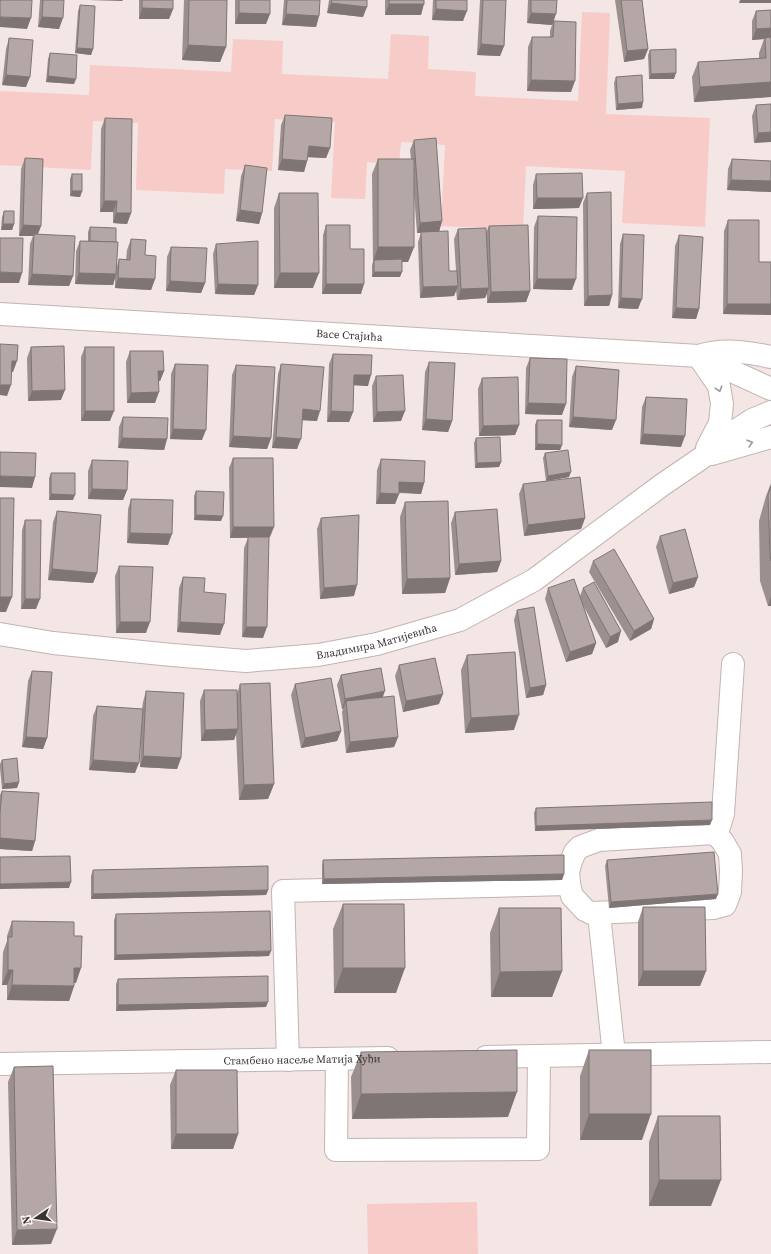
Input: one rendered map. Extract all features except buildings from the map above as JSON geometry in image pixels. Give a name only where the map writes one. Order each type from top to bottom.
[{"type":"street","name":"Васе Стајића","points":[[0,314],[699,356],[717,351],[727,351],[771,357]]},
{"type":"street","name":"Васе Стајића","points":[[699,356],[771,389]]},
{"type":"street","points":[[699,356],[719,386],[722,404],[720,423],[703,457]]},
{"type":"street","name":"Владимира Матијевића","points":[[0,634],[53,643],[172,656],[246,661],[318,655],[377,644],[460,620],[534,580],[662,485],[703,457],[726,436],[752,420],[771,412]]},
{"type":"street","name":"Владимира Матијевића","points":[[703,457],[771,437]]},
{"type":"street","points":[[715,833],[719,827],[723,814],[733,664]]},
{"type":"street","points":[[715,833],[723,842],[730,854],[730,892],[725,905],[714,908],[599,914],[591,913],[585,910],[572,896],[568,872],[575,852],[580,847],[599,840],[715,833]]},
{"type":"street","points":[[288,1060],[283,891],[569,884]]},
{"type":"street","points":[[599,914],[614,1055]]},
{"type":"street","points":[[469,1057],[771,1052]]},
{"type":"street","points":[[337,1059],[336,1150],[538,1149],[539,1056]]},
{"type":"street","name":"Стамбено насеље Матија Хуђи","points":[[0,1064],[407,1058]]},
{"type":"shaded area","points":[[582,12],[610,13],[606,114],[710,118],[705,227],[622,223],[625,171],[526,166],[523,230],[441,226],[445,145],[401,142],[399,164],[367,162],[365,199],[331,198],[335,122],[275,119],[272,171],[225,169],[224,194],[136,190],[138,123],[93,121],[91,170],[0,165],[0,91],[89,95],[90,65],[231,72],[233,39],[283,41],[282,74],[388,79],[391,34],[429,36],[428,69],[476,72],[475,96],[578,101]]},
{"type":"shaded area","points":[[477,1202],[478,1254],[368,1254],[367,1204]]}]
